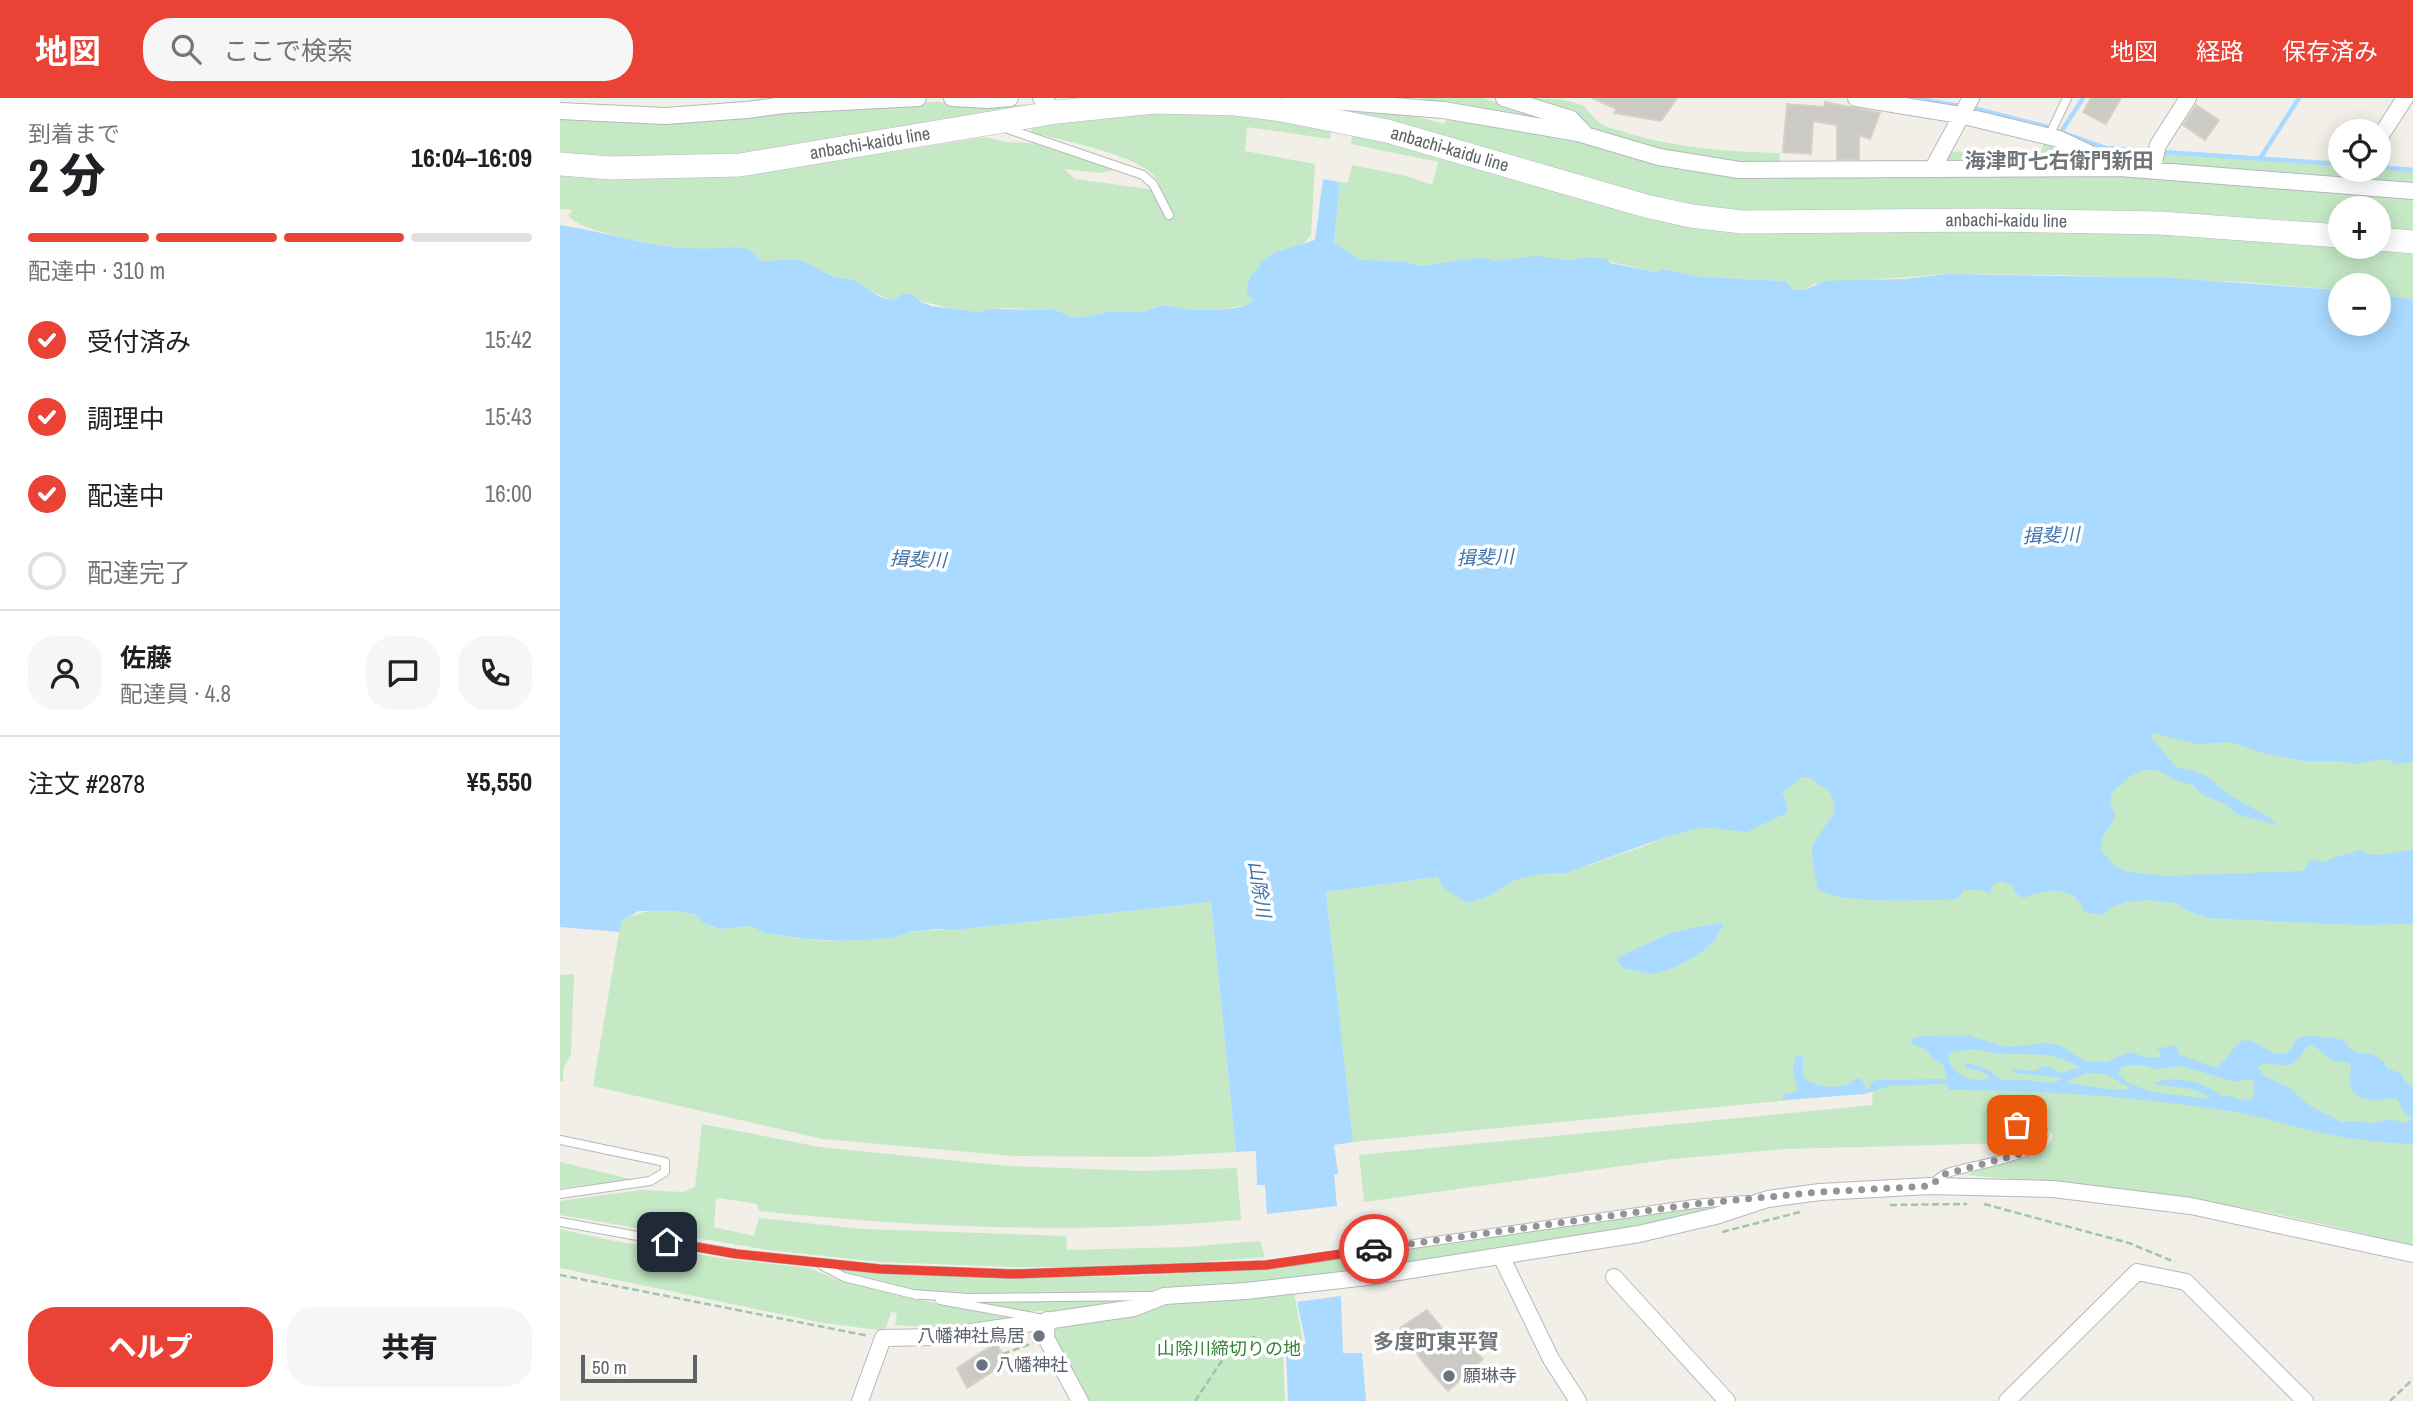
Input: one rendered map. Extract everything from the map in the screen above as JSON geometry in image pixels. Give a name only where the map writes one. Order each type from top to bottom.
[{"type":"main road","name":"anbachi-kaidu line","points":[[560,164],[610,168],[740,165],[993,123],[1049,105],[1154,102],[1236,104],[1282,110],[1387,131],[1646,206],[1691,216],[1742,222],[1985,220],[2160,223],[2328,235]]},
{"type":"main road","points":[[2391,240],[2413,242]]},
{"type":"street","points":[[747,110],[777,98]]},
{"type":"street","points":[[560,111],[665,116],[784,105],[918,98]]},
{"type":"street","points":[[952,98],[1010,98]]},
{"type":"street","points":[[1282,110],[1296,98],[1443,110],[1586,135],[1659,157],[1739,170],[2120,168],[2413,191]]},
{"type":"street","points":[[1504,98],[1572,119],[1586,135]]},
{"type":"street","points":[[1856,98],[1960,115],[2049,137],[2120,168]]},
{"type":"street","points":[[1933,168],[1971,98]]},
{"type":"street","points":[[2152,170],[2158,145],[2188,98]]},
{"type":"street","points":[[2391,120],[2405,98]]},
{"type":"street","points":[[2353,186],[2355,182]]},
{"type":"street","points":[[860,1401],[883,1338],[937,1338],[1134,1308],[1164,1296],[1246,1291],[1356,1278],[1501,1256],[1639,1234],[1716,1216],[1768,1199],[1820,1192],[1930,1186],[2053,1189],[2191,1206],[2413,1254]]},
{"type":"street","points":[[1501,1256],[1551,1359],[1578,1401]]},
{"type":"street","points":[[2007,1401],[2137,1272],[2186,1282],[2305,1401]]},
{"type":"street","points":[[1615,1277],[1727,1401]]},
{"type":"street","points":[[1047,1320],[1046,1338],[1080,1401]]},
{"type":"lane","points":[[2049,137],[2067,98]]},
{"type":"lane","points":[[993,123],[1143,175],[1153,184],[1169,215]]},
{"type":"lane","points":[[1930,1186],[1945,1174],[2024,1153],[2042,1142],[2045,1135],[2043,1130],[1998,1122]]},
{"type":"lane","points":[[560,1140],[665,1162],[665,1172],[650,1181],[560,1194]]},
{"type":"lane","points":[[560,1222],[737,1254],[880,1269],[1013,1274],[1266,1265],[1694,1204],[1768,1199]]},
{"type":"lane","points":[[817,1263],[844,1278],[964,1306],[1047,1320]]},
{"type":"lane","points":[[913,1294],[968,1298],[1164,1296]]},
{"type":"path","points":[[1983,1203],[2129,1243],[2177,1263],[2186,1282]]},
{"type":"path","points":[[1881,1205],[1970,1204]]},
{"type":"path","points":[[1721,1232],[1800,1212]]},
{"type":"path","points":[[560,1275],[883,1338]]},
{"type":"path","points":[[1195,1401],[1225,1356],[1255,1336]]},
{"type":"path","points":[[1003,1354],[1046,1338]]},
{"type":"path","points":[[2390,1401],[2413,1379]]},
{"type":"green space","points":[[1420,98],[1483,98],[1571,126],[1458,109]]},
{"type":"green space","points":[[1518,98],[1551,99],[1582,105],[1605,126],[1648,139],[1713,149],[1780,153],[1779,165],[1708,159],[1638,146],[1583,128]]},
{"type":"green space","points":[[937,102],[985,106],[1034,104],[1038,108],[722,157],[560,157],[560,116],[784,111]]},
{"type":"green space","points":[[1326,106],[1395,111],[1444,124],[1448,118],[1571,135],[1656,160],[2085,172],[2413,195],[2413,233],[2391,232],[2391,196],[2328,196],[2328,228],[1743,213],[1683,204],[1326,110]]},
{"type":"green space","points":[[1152,112],[1229,112],[1332,127],[1330,139],[1247,127],[1245,151],[1315,164],[1311,235],[1298,246],[1275,253],[1261,265],[1246,289],[1253,300],[1247,305],[1218,310],[1189,310],[1162,305],[1142,312],[1108,312],[1082,317],[1072,317],[1051,308],[1005,308],[966,312],[911,299],[891,300],[796,260],[763,261],[758,260],[754,253],[746,251],[682,248],[607,234],[576,222],[568,215],[573,210],[560,209],[560,175],[737,176],[986,137],[1005,142],[1033,143],[1116,170],[1099,173],[1064,169],[1075,179],[1149,189],[1160,186],[1154,176],[1142,166],[1105,151],[1033,133],[1031,130],[1036,126]]},
{"type":"green space","points":[[1353,130],[1612,206],[2137,230],[2328,245],[2328,259],[2391,259],[2391,249],[2413,251],[2413,299],[2391,296],[2391,273],[2328,273],[2328,289],[2244,282],[1947,274],[1814,284],[1804,290],[1794,290],[1785,281],[1700,277],[1662,269],[1656,272],[1589,257],[1496,261],[1482,257],[1421,266],[1402,261],[1361,260],[1334,243],[1340,182],[1348,183],[1352,165],[1406,176],[1432,185],[1438,162],[1351,144]]},
{"type":"green space","points":[[2045,141],[2100,161],[1945,164],[1948,152],[2041,150]]},
{"type":"green space","points":[[2164,154],[2328,165],[2328,179],[2172,167],[2164,163]]},
{"type":"green space","points":[[2391,170],[2413,172],[2413,186],[2369,182],[2391,182]]},
{"type":"green space","points":[[2133,728],[2413,750],[2413,1246],[2222,1204],[2110,1189],[1967,1175],[2029,1156],[2040,1151],[2053,1136],[2043,1126],[2017,1121],[1992,1120],[1994,1125],[2010,1127],[2007,1143],[1786,1149],[1672,1159],[1364,1202],[1359,1155],[1872,1105],[1873,1092],[1353,1142],[1326,892],[1439,877],[1489,896],[1512,881],[1541,874],[1566,873],[1642,847],[1663,838],[1774,774]],"holes":[[[1721,922],[1723,926],[1714,941],[1705,949],[1672,968],[1649,974],[1627,970],[1620,965],[1641,947],[1670,933]]]},
{"type":"green space","points":[[1211,902],[1236,1152],[1149,1157],[1014,1156],[823,1139],[593,1086],[621,921],[638,914],[675,910],[696,916],[716,928],[748,926],[787,937],[843,941]]},
{"type":"green space","points":[[574,974],[571,1054],[563,1070],[563,1081],[560,1081],[560,975]]},
{"type":"green space","points":[[702,1124],[820,1147],[1008,1166],[1142,1171],[1237,1168],[1241,1220],[1121,1227],[940,1225],[759,1211],[757,1204],[720,1198],[716,1200],[714,1227],[754,1236],[759,1218],[862,1229],[1066,1236],[1067,1250],[1186,1247],[1260,1241],[1265,1257],[1135,1267],[1017,1267],[880,1262],[769,1250],[560,1215],[560,1201],[641,1190],[683,1192],[695,1187]]},
{"type":"green space","points":[[560,1162],[634,1180],[560,1188]]},
{"type":"green space","points":[[1724,1204],[1725,1208],[1646,1230],[1264,1284],[1125,1293],[972,1294],[918,1292],[843,1273],[842,1270],[1011,1278],[1133,1276],[1264,1269]]},
{"type":"green space","points":[[560,1229],[614,1241],[726,1259],[810,1268],[837,1280],[1016,1319],[934,1333],[934,1327],[895,1325],[897,1313],[891,1312],[885,1331],[818,1322],[560,1268]]},
{"type":"green space","name":"山除川締切りの地","points":[[1294,1292],[1303,1342],[1283,1349],[1285,1401],[1090,1401],[1050,1331],[1051,1325],[1121,1307]]},
{"type":"green space","points":[[971,1301],[1142,1301],[1075,1311],[1016,1311],[966,1304]]},
{"type":"water","points":[[1323,179],[1340,182],[1334,243],[1361,260],[1402,261],[1421,266],[1482,257],[1496,261],[1537,256],[1566,260],[1589,257],[1656,272],[1662,269],[1701,277],[1785,281],[1794,290],[1804,290],[1825,281],[1904,279],[1947,274],[2170,278],[2328,289],[2328,336],[2391,336],[2391,296],[2413,299],[2413,762],[2397,764],[2388,760],[2376,760],[2355,764],[2340,761],[2304,761],[2259,752],[2231,742],[2196,744],[2153,733],[2152,738],[2177,768],[2206,776],[2228,794],[2271,819],[2278,826],[2239,815],[2228,806],[2203,795],[2192,784],[2161,772],[2147,770],[2134,774],[2112,793],[2110,803],[2115,814],[2114,820],[2102,838],[2102,851],[2114,866],[2127,872],[2167,876],[2303,871],[2311,860],[2327,862],[2358,850],[2378,855],[2413,849],[2413,924],[2356,925],[2209,918],[2185,910],[2176,903],[2146,900],[2112,907],[2103,915],[2085,912],[2080,902],[2066,892],[2050,891],[2023,898],[2015,892],[2013,885],[2000,881],[1991,886],[1991,894],[1981,890],[1964,890],[1957,899],[1884,900],[1829,894],[1818,889],[1813,869],[1812,846],[1834,813],[1834,804],[1830,792],[1811,777],[1802,777],[1782,793],[1788,805],[1786,813],[1747,832],[1703,827],[1663,838],[1566,873],[1541,874],[1512,881],[1489,896],[1467,903],[1444,888],[1438,877],[1326,892],[1353,1142],[1334,1145],[1338,1174],[1334,1175],[1337,1206],[1267,1214],[1265,1185],[1257,1185],[1256,1151],[1236,1152],[1211,902],[955,930],[936,929],[889,938],[843,941],[765,933],[750,926],[719,929],[704,923],[695,915],[678,911],[639,911],[621,921],[620,932],[560,927],[560,225],[681,248],[743,248],[759,260],[802,261],[833,276],[855,281],[878,296],[890,300],[903,294],[912,294],[919,301],[931,306],[977,312],[991,309],[1051,308],[1072,317],[1108,312],[1142,312],[1163,305],[1189,310],[1218,310],[1247,305],[1253,300],[1246,290],[1251,275],[1260,267],[1260,263],[1276,252],[1315,240]]},
{"type":"water","points":[[1721,922],[1723,926],[1705,949],[1681,964],[1663,971],[1649,974],[1627,970],[1620,965],[1617,958],[1670,933]]},
{"type":"water","points":[[1967,1035],[2006,1047],[2046,1043],[2061,1046],[2085,1061],[2106,1062],[2130,1052],[2147,1058],[2160,1057],[2161,1053],[2156,1049],[2176,1045],[2180,1055],[2216,1068],[2242,1041],[2252,1041],[2272,1052],[2283,1054],[2302,1037],[2336,1039],[2344,1041],[2356,1052],[2375,1055],[2388,1069],[2401,1073],[2405,1081],[2413,1087],[2413,1144],[2346,1138],[2246,1114],[2164,1102],[2093,1095],[1949,1090],[1943,1084],[1890,1086],[1865,1094],[1782,1100],[1783,1095],[1798,1091],[1793,1069],[1796,1057],[1800,1055],[1803,1057],[1803,1077],[1821,1086],[1844,1086],[1858,1078],[1866,1089],[1877,1080],[1948,1079],[1943,1065],[1933,1059],[1927,1050],[1912,1044],[1911,1040],[1916,1037]],"holes":[[[2308,1045],[2319,1049],[2333,1060],[2350,1064],[2350,1081],[2356,1094],[2368,1099],[2397,1098],[2403,1111],[2412,1120],[2405,1123],[2389,1119],[2370,1124],[2363,1121],[2342,1122],[2310,1106],[2288,1087],[2264,1076],[2258,1068],[2264,1063],[2291,1064]],[[1977,1049],[2004,1054],[2040,1055],[2066,1060],[2080,1067],[2062,1073],[2045,1066],[2035,1071],[2011,1069],[2015,1073],[2061,1078],[2057,1082],[2048,1083],[2003,1080],[1987,1069],[1968,1063],[1966,1068],[1982,1071],[1990,1078],[1977,1080],[1963,1076],[1953,1068],[1948,1056],[1951,1052]],[[2144,1065],[2153,1069],[2182,1066],[2235,1082],[2249,1079],[2254,1081],[2253,1097],[2238,1100],[2229,1095],[2222,1097],[2199,1084],[2169,1079],[2153,1084],[2192,1089],[2211,1099],[2152,1092],[2128,1083],[2118,1074],[2121,1067]],[[2086,1073],[2106,1074],[2130,1088],[2107,1089],[2067,1083]]]},
{"type":"water","points":[[1341,1296],[1343,1353],[1362,1353],[1366,1401],[1288,1401],[1286,1350],[1306,1344],[1297,1302]]},
{"type":"building","points":[[1592,98],[1677,98],[1661,121],[1614,113],[1617,109]]},
{"type":"building","points":[[2091,98],[2121,98],[2106,124],[2083,112]]},
{"type":"building","points":[[1825,102],[1880,113],[1870,139],[1859,135],[1859,159],[1837,159],[1837,125],[1813,121],[1811,154],[1783,152],[1787,104],[1824,107]]},
{"type":"building","points":[[2196,105],[2219,120],[2205,140],[2183,125]]},
{"type":"building","points":[[1427,1310],[1450,1338],[1457,1332],[1483,1359],[1448,1391],[1425,1365],[1400,1328]]},
{"type":"building","name":"八幡神社","points":[[996,1343],[1007,1362],[967,1388],[957,1368]]},
{"type":"waterway","points":[[1914,98],[1960,106]]},
{"type":"waterway","points":[[2061,132],[2083,98]]},
{"type":"waterway","points":[[2261,157],[2299,98]]},
{"type":"waterway","points":[[1973,108],[2048,127]]},
{"type":"waterway","points":[[2061,132],[2106,148],[2148,151]]},
{"type":"waterway","points":[[2163,152],[2328,163]]},
{"type":"waterway","points":[[2391,168],[2413,170]]},
{"type":"way so far","points":[[1374,1249],[1694,1204],[1820,1192],[1930,1186],[1945,1174],[2024,1153],[2042,1142],[2045,1135],[2043,1130],[2017,1125]]},
{"type":"place","name":"八幡神社鳥居","points":[[1039,1336]]},
{"type":"place","name":"八幡神社","points":[[982,1365]]},
{"type":"place","name":"願琳寺","points":[[1449,1376]]},
{"type":"district","name":"海津町七右衛門新田","points":[[2059,161]]},
{"type":"district","name":"多度町東平賀","points":[[1436,1342]]},
{"type":"route","points":[[667,1242],[737,1254],[880,1269],[1013,1274],[1266,1265],[1374,1249]]},
{"type":"water label","name":"揖斐川","points":[[2051,535]]},
{"type":"water label","name":"揖斐川","points":[[1485,557]]},
{"type":"water label","name":"揖斐川","points":[[918,559]]},
{"type":"water label","name":"山除川","points":[[1260,889]]}]
